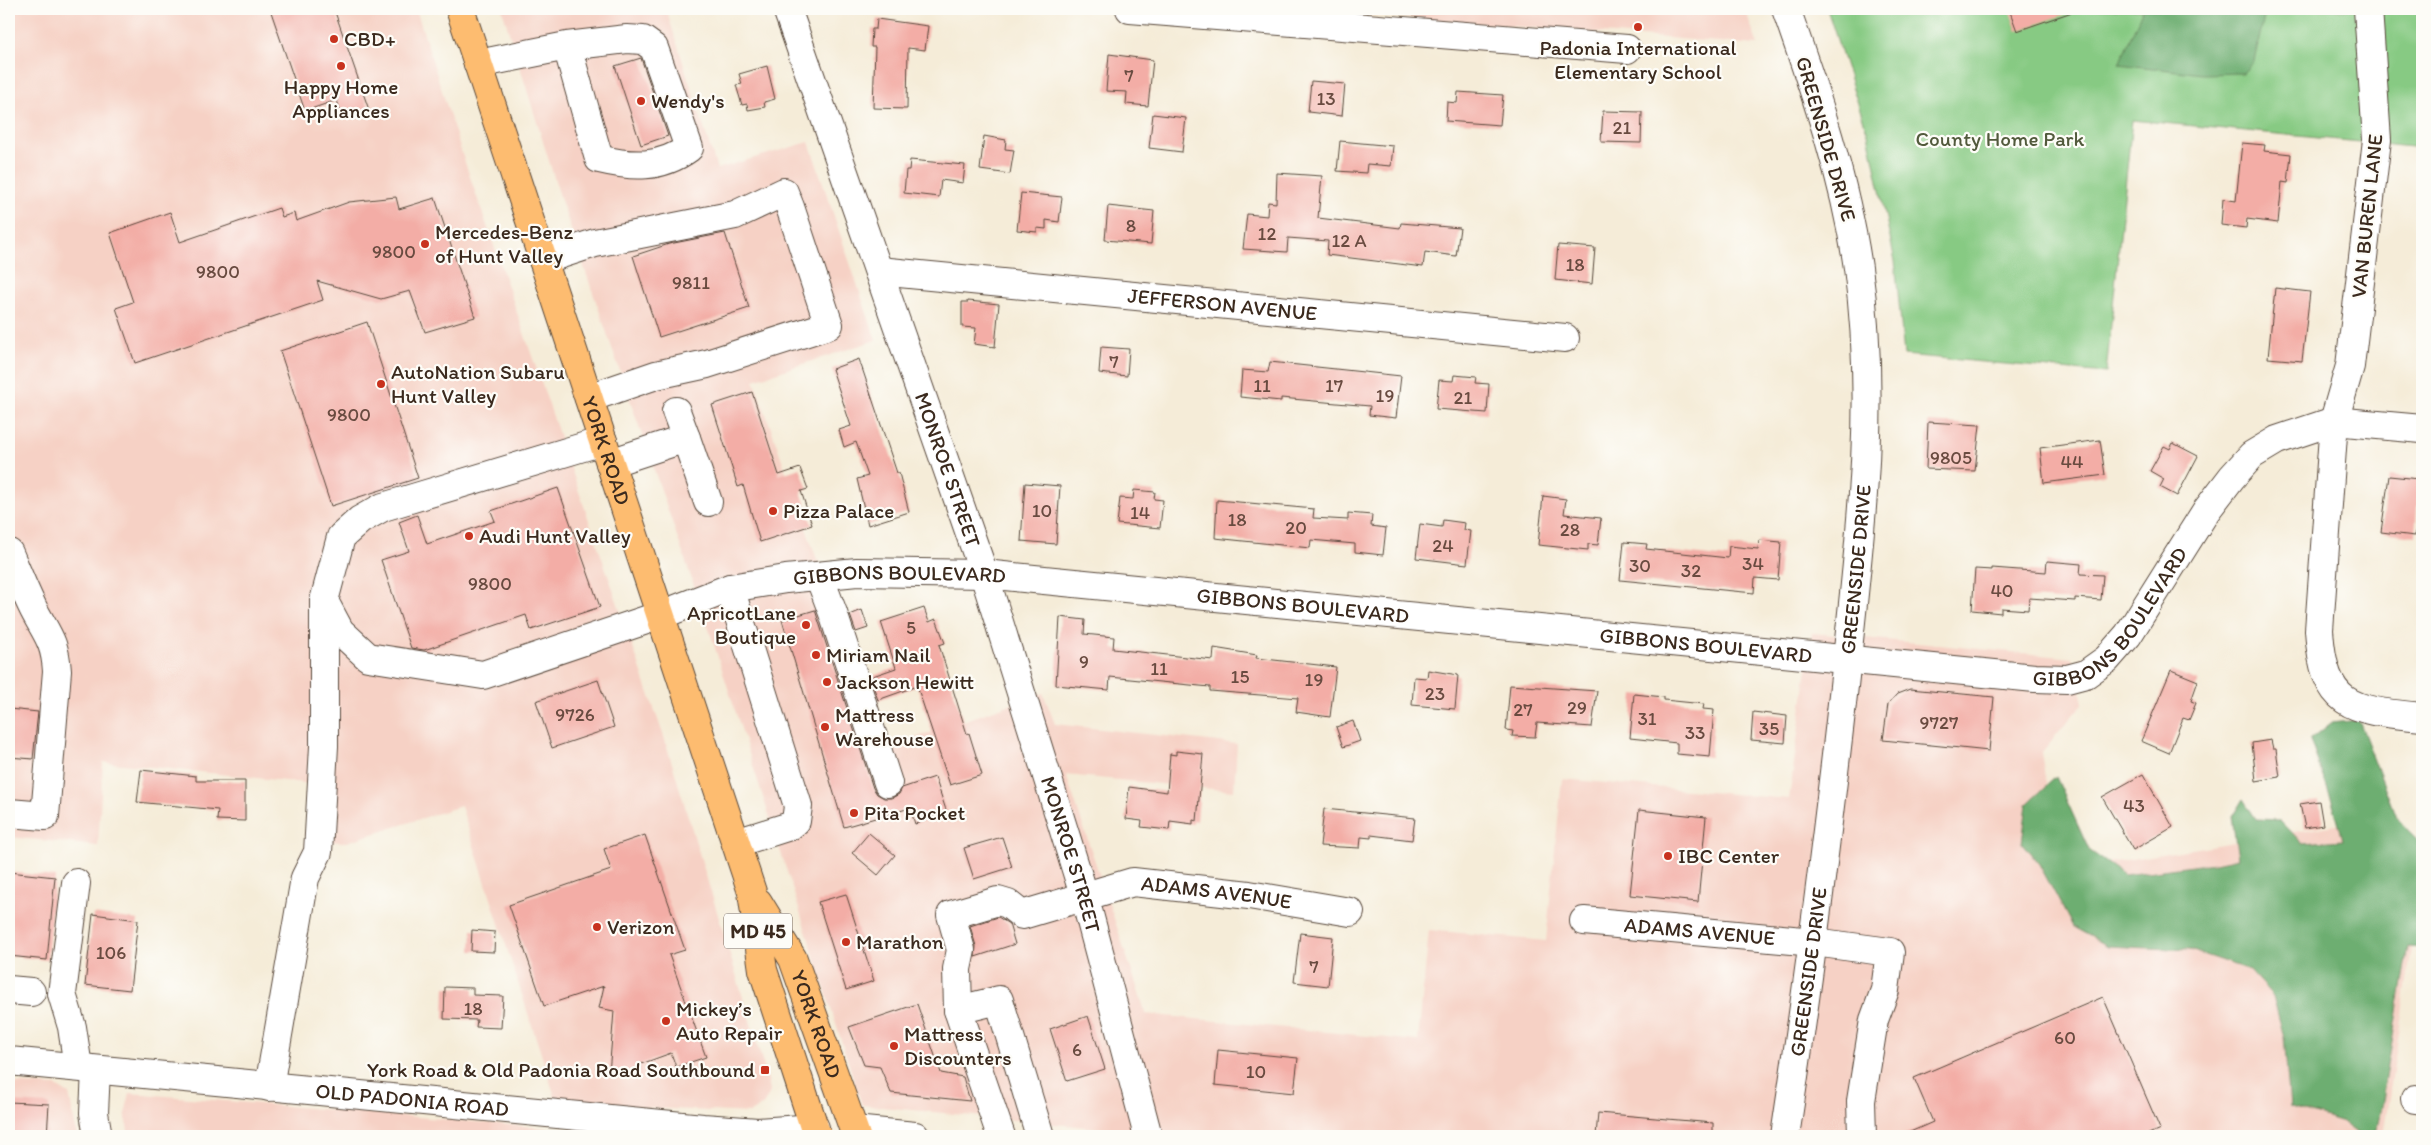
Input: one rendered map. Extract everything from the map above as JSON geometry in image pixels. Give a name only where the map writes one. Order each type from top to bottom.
[{"type":"main road","name":"YORK ROAD","points":[[460,9],[752,892],[763,970],[816,1132]]},
{"type":"main road","name":"YORK ROAD","points":[[752,892],[794,958],[855,1133]]},
{"type":"street","name":"MONROE STREET","points":[[787,9],[984,574],[1084,895],[1148,1136]]},
{"type":"street","points":[[1130,9],[1627,49]]},
{"type":"street","name":"GREENSIDE DRIVE","points":[[1785,1136],[1814,942],[1847,660],[1867,459],[1868,420],[1866,338],[1858,269],[1844,191],[1833,149],[1786,9]]},
{"type":"street","name":"VAN BUREN LANE","points":[[2334,420],[2350,366],[2377,140],[2368,9]]},
{"type":"street","points":[[478,64],[567,46],[643,40],[654,48],[689,148],[674,159],[653,164],[628,166],[599,159],[567,46]]},
{"type":"street","points":[[543,260],[595,243],[735,215],[784,192],[829,325],[707,364],[656,375],[589,398]]},
{"type":"street","name":"JEFFERSON AVENUE","points":[[879,271],[1565,338]]},
{"type":"street","points":[[676,410],[708,502]]},
{"type":"street","points":[[2422,429],[2334,420],[2319,630],[2321,658],[2329,678],[2342,699],[2358,707],[2384,713],[2422,717]]},
{"type":"street","name":"GIBBONS BOULEVARD","points":[[324,601],[340,631],[368,657],[483,675],[661,615],[730,588],[819,576],[876,572],[984,574],[1847,660],[2034,678],[2067,679],[2086,674],[2106,659],[2128,635],[2206,511],[2252,455],[2277,440],[2334,420]]},
{"type":"street","points":[[269,1087],[305,878],[318,852],[324,746],[324,601],[341,537],[367,516],[383,507],[607,452],[686,438]]},
{"type":"street","points":[[9,553],[35,611],[52,640],[56,654],[57,671],[45,816],[9,813]]},
{"type":"street","points":[[819,576],[833,613],[888,783]]},
{"type":"street","points":[[730,588],[798,806],[796,821],[790,826],[736,843]]},
{"type":"street","name":"ADAMS AVENUE","points":[[958,1010],[957,969],[960,950],[951,915],[998,901],[1008,904],[1022,915],[1084,895],[1133,882],[1249,895],[1350,912]]},
{"type":"street","points":[[76,883],[62,994],[87,1069],[98,1136]]},
{"type":"street","name":"ADAMS AVENUE","points":[[1584,921],[1814,942],[1890,952],[1885,990],[1874,1020],[1861,1101],[1862,1136]]},
{"type":"street","points":[[1001,1136],[958,1010],[998,1000],[1040,1136]]},
{"type":"street","name":"OLD PADONIA ROAD","points":[[9,1061],[709,1132],[816,1132]]},
{"type":"street","points":[[855,1133],[915,1136]]},
{"type":"shaded area","points":[[9,9],[416,9],[461,151],[664,737],[768,1080],[770,1092],[763,1105],[750,1113],[557,1103],[461,806],[347,842],[315,841],[315,784],[103,762],[98,846],[9,837]]},
{"type":"shaded area","points":[[502,9],[666,9],[717,169],[809,142],[876,340],[754,380],[816,557],[831,588],[881,750],[1043,693],[1055,724],[1237,744],[1234,791],[1066,775],[1146,1014],[1418,1041],[1429,930],[1546,941],[1562,779],[1789,799],[1812,633],[2073,658],[2083,703],[2041,753],[2053,824],[2066,870],[2384,817],[2422,884],[2383,1136],[1178,1136],[862,1105],[709,629],[562,203]]},
{"type":"shaded area","name":"Padonia International Elementary School","points":[[1291,9],[1745,9],[1758,45]]},
{"type":"shaded area","points":[[9,1083],[56,1086],[69,1094],[77,1136],[9,1136]]},
{"type":"shaded area","points":[[130,1093],[525,1126],[616,1136],[129,1136],[125,1114]]},
{"type":"green space","name":"County Home Park","points":[[1827,9],[2422,9],[2422,148],[2132,120],[2106,373],[1904,355],[1895,261],[1868,134]]},
{"type":"green space","points":[[2143,9],[2266,9],[2254,61],[2243,73],[2202,74],[2119,64]]},
{"type":"green space","points":[[2359,720],[2396,817],[2422,843],[2422,948],[2408,947],[2376,1136],[2361,1136],[2343,1123],[2290,1107],[2284,1037],[2273,996],[2249,970],[2190,950],[2108,946],[2073,927],[2039,864],[2022,843],[2027,804],[2056,777],[2089,850],[2124,875],[2215,863],[2238,858],[2232,817],[2243,799],[2256,819],[2280,820],[2302,843],[2343,840],[2334,807],[2310,740],[2331,723]]},
{"type":"building","points":[[270,9],[334,9],[369,110],[343,119],[337,100],[305,111]]},
{"type":"building","points":[[2009,9],[2072,9],[2072,12],[2017,31]]},
{"type":"building","points":[[877,19],[928,26],[925,50],[908,48],[907,109],[873,108],[875,47],[871,47],[872,29],[876,29]]},
{"type":"building","points":[[1109,54],[1153,60],[1148,106],[1126,104],[1127,92],[1106,91]]},
{"type":"building","name":"Wendy's","points":[[641,58],[668,136],[641,145],[615,66]]},
{"type":"building","points":[[767,66],[775,99],[764,102],[765,107],[748,110],[747,104],[742,105],[736,85],[742,84],[739,74]]},
{"type":"building","points":[[1311,81],[1345,84],[1342,116],[1308,112]]},
{"type":"building","points":[[1458,92],[1503,95],[1500,125],[1446,121],[1447,102],[1457,103]]},
{"type":"building","points":[[1603,111],[1642,112],[1641,143],[1601,142]]},
{"type":"building","points":[[1153,114],[1186,118],[1182,152],[1149,148]]},
{"type":"building","points":[[984,136],[1006,140],[1005,149],[1014,150],[1010,174],[980,170]]},
{"type":"building","points":[[1340,141],[1393,146],[1391,166],[1367,164],[1366,173],[1337,171]]},
{"type":"building","points":[[2242,143],[2265,145],[2264,151],[2291,154],[2288,183],[2282,182],[2278,223],[2247,219],[2246,228],[2221,225],[2223,199],[2236,201]]},
{"type":"building","points":[[910,160],[965,165],[963,183],[941,180],[939,197],[904,193],[906,170],[909,170]]},
{"type":"building","points":[[1277,173],[1322,176],[1318,218],[1400,228],[1401,223],[1460,228],[1456,256],[1425,252],[1423,267],[1327,255],[1328,241],[1288,238],[1287,252],[1243,249],[1247,214],[1267,216],[1268,202],[1276,203]]},
{"type":"building","points":[[1021,193],[1062,197],[1059,222],[1046,220],[1046,229],[1037,228],[1037,232],[1017,230]]},
{"type":"building","points":[[396,197],[399,209],[435,198],[475,317],[425,332],[410,291],[381,299],[317,281],[323,300],[135,363],[116,308],[133,302],[110,233],[170,212],[180,242],[279,208],[282,217],[294,213],[296,221],[349,202]]},
{"type":"building","points":[[1108,206],[1154,211],[1151,244],[1105,240]]},
{"type":"building","points":[[725,233],[749,308],[659,337],[633,256],[669,244]]},
{"type":"building","points":[[1558,245],[1595,248],[1592,284],[1555,280]]},
{"type":"building","points":[[2275,288],[2310,292],[2302,361],[2268,358]]},
{"type":"building","points":[[962,302],[999,304],[995,347],[974,344],[976,328],[962,327]]},
{"type":"building","points":[[367,322],[418,478],[331,506],[280,351]]},
{"type":"building","points":[[1101,347],[1129,349],[1127,376],[1099,373]]},
{"type":"building","points":[[859,359],[897,473],[899,473],[909,512],[868,525],[857,479],[868,476],[856,442],[844,447],[839,430],[851,426],[832,369]]},
{"type":"building","points":[[1270,362],[1401,376],[1396,418],[1369,415],[1370,406],[1281,398],[1281,401],[1240,397],[1242,370],[1268,372]]},
{"type":"building","points":[[1454,375],[1476,377],[1475,383],[1489,384],[1487,413],[1436,409],[1439,380],[1453,381]]},
{"type":"building","points":[[752,392],[779,475],[800,468],[808,489],[801,491],[812,525],[760,542],[743,485],[738,487],[712,405]]},
{"type":"building","points":[[1928,422],[1980,425],[1975,471],[1926,469]]},
{"type":"building","points":[[2100,440],[2105,475],[2044,483],[2040,448]]},
{"type":"building","points":[[2173,443],[2198,456],[2177,496],[2160,487],[2164,479],[2150,471],[2164,446],[2170,449]]},
{"type":"building","points":[[2389,476],[2419,479],[2415,536],[2381,532]]},
{"type":"building","points":[[1025,483],[1060,486],[1056,544],[1021,541]]},
{"type":"building","points":[[558,488],[600,607],[531,630],[526,615],[424,650],[411,648],[381,560],[409,551],[399,522],[417,515],[427,544],[495,521],[491,511]]},
{"type":"building","points":[[1134,490],[1155,492],[1154,499],[1163,500],[1160,528],[1117,524],[1120,498],[1133,499]]},
{"type":"building","points":[[1543,496],[1566,499],[1564,514],[1601,518],[1598,545],[1588,544],[1588,550],[1538,545]]},
{"type":"building","points":[[1217,500],[1314,509],[1313,518],[1348,520],[1348,513],[1372,515],[1371,526],[1386,528],[1383,555],[1355,552],[1355,544],[1311,540],[1310,548],[1215,538]]},
{"type":"building","points":[[1443,520],[1465,523],[1464,530],[1471,531],[1467,564],[1416,558],[1420,524],[1442,527]]},
{"type":"building","points":[[1759,540],[1781,542],[1778,580],[1755,578],[1754,593],[1620,580],[1624,542],[1647,544],[1646,549],[1728,558],[1729,546],[1758,549]]},
{"type":"building","points":[[2047,561],[2081,564],[2080,574],[2103,575],[2101,600],[2075,598],[2075,601],[2029,598],[2028,610],[2001,608],[2001,613],[1972,610],[1975,569],[1992,570],[1992,568],[2046,572]]},
{"type":"building","points":[[924,608],[929,622],[936,619],[945,643],[939,645],[982,775],[950,785],[917,686],[878,700],[870,677],[896,668],[881,622]]},
{"type":"building","points":[[815,610],[873,788],[877,794],[884,798],[892,798],[899,794],[902,788],[935,777],[947,813],[915,824],[910,808],[844,827],[782,620]]},
{"type":"building","points":[[862,610],[868,628],[856,632],[850,615]]},
{"type":"building","points":[[1060,617],[1085,620],[1084,634],[1114,637],[1113,649],[1213,660],[1214,648],[1257,655],[1256,658],[1336,667],[1330,717],[1296,712],[1298,698],[1210,691],[1210,687],[1110,677],[1109,690],[1056,685]]},
{"type":"building","points":[[1428,670],[1458,675],[1455,709],[1412,705],[1414,677],[1427,678]]},
{"type":"building","points":[[2171,670],[2198,681],[2191,701],[2196,703],[2189,720],[2183,718],[2169,753],[2141,741]]},
{"type":"building","points":[[598,680],[614,727],[552,748],[536,701]]},
{"type":"building","points":[[1510,685],[1597,691],[1592,727],[1537,723],[1535,737],[1512,736],[1513,731],[1506,730]]},
{"type":"building","points":[[1910,689],[1994,697],[1989,751],[1883,740],[1888,704],[1897,694]]},
{"type":"building","points":[[1634,694],[1664,697],[1664,700],[1704,704],[1703,709],[1714,710],[1710,757],[1677,754],[1677,743],[1630,738]]},
{"type":"building","points":[[9,709],[38,712],[33,759],[9,757]]},
{"type":"building","points":[[1753,712],[1787,716],[1785,743],[1751,740]]},
{"type":"building","points":[[1353,721],[1360,741],[1343,747],[1336,727]]},
{"type":"building","points":[[2271,740],[2273,749],[2276,749],[2280,777],[2256,781],[2252,743]]},
{"type":"building","points":[[1176,751],[1203,754],[1197,821],[1193,820],[1193,824],[1170,821],[1169,830],[1141,827],[1142,821],[1126,819],[1129,787],[1167,792],[1170,754],[1176,755]]},
{"type":"building","points":[[141,770],[196,776],[196,781],[245,781],[245,821],[217,820],[218,810],[137,802]]},
{"type":"building","points":[[2143,774],[2173,827],[2133,850],[2102,797]]},
{"type":"building","points":[[2319,801],[2323,825],[2305,828],[2300,804]]},
{"type":"building","points":[[1324,809],[1415,818],[1412,840],[1371,835],[1371,838],[1361,837],[1360,848],[1320,846]]},
{"type":"building","name":"IBC Center","points":[[1639,810],[1706,817],[1698,902],[1630,895]]},
{"type":"building","points":[[869,833],[895,855],[878,875],[852,853]]},
{"type":"building","name":"Verizon","points":[[645,835],[685,950],[669,955],[706,1057],[676,1067],[671,1053],[641,1064],[640,1077],[609,1074],[614,1011],[599,1008],[604,986],[544,1006],[509,905],[611,870],[604,849]]},
{"type":"building","points":[[1002,837],[1012,867],[974,879],[964,848]]},
{"type":"building","points":[[9,872],[55,877],[47,960],[9,956]]},
{"type":"building","name":"Marathon","points":[[846,894],[874,981],[846,990],[818,902]]},
{"type":"building","points":[[93,914],[138,920],[130,990],[85,985]]},
{"type":"building","points":[[998,917],[1009,924],[1015,944],[975,957],[976,946],[970,926]]},
{"type":"building","points":[[472,930],[495,932],[494,952],[471,951]]},
{"type":"building","points":[[1300,933],[1333,937],[1328,986],[1294,982]]},
{"type":"building","points":[[445,987],[473,988],[473,995],[503,996],[501,1028],[476,1027],[477,1020],[444,1019]]},
{"type":"building","points":[[2103,997],[2160,1129],[2144,1136],[1901,1136],[1933,1122],[1914,1078]]},
{"type":"building","name":"Mattress Discounters","points":[[917,1004],[941,1073],[963,1077],[970,1101],[891,1093],[880,1067],[864,1065],[849,1027]]},
{"type":"building","points":[[1088,1016],[1105,1069],[1067,1081],[1050,1029]]},
{"type":"building","points":[[1218,1050],[1298,1058],[1294,1093],[1215,1085]]},
{"type":"building","points":[[9,1102],[49,1104],[47,1136],[9,1136]]},
{"type":"building","points":[[1598,1113],[1713,1123],[1713,1136],[1596,1136]]},
{"type":"place","name":"Padonia International Elementary School","points":[[1638,27]]},
{"type":"place","name":"CBD+","points":[[334,39]]},
{"type":"place","name":"Happy Home Appliances","points":[[341,66]]},
{"type":"place","name":"Wendy's","points":[[641,101]]},
{"type":"place","name":"Mercedes-Benz of Hunt Valley","points":[[425,244]]},
{"type":"place","name":"AutoNation Subaru Hunt Valley","points":[[381,384]]},
{"type":"place","name":"Pizza Palace","points":[[773,511]]},
{"type":"place","name":"Audi Hunt Valley","points":[[469,536]]},
{"type":"place","name":"ApricotLane Boutique","points":[[806,625]]},
{"type":"place","name":"Miriam Nail","points":[[816,655]]},
{"type":"place","name":"Jackson Hewitt","points":[[827,682]]},
{"type":"place","name":"Mattress Warehouse","points":[[825,727]]},
{"type":"place","name":"Pita Pocket","points":[[854,813]]},
{"type":"place","name":"IBC Center","points":[[1668,856]]},
{"type":"place","name":"Verizon","points":[[597,927]]},
{"type":"place","name":"Marathon","points":[[846,942]]},
{"type":"place","name":"Mickey’s Auto Repair","points":[[666,1021]]},
{"type":"place","name":"Mattress Discounters","points":[[894,1046]]},
{"type":"place","name":"York Road & Old Padonia Road Southbound","points":[[765,1070]]}]
